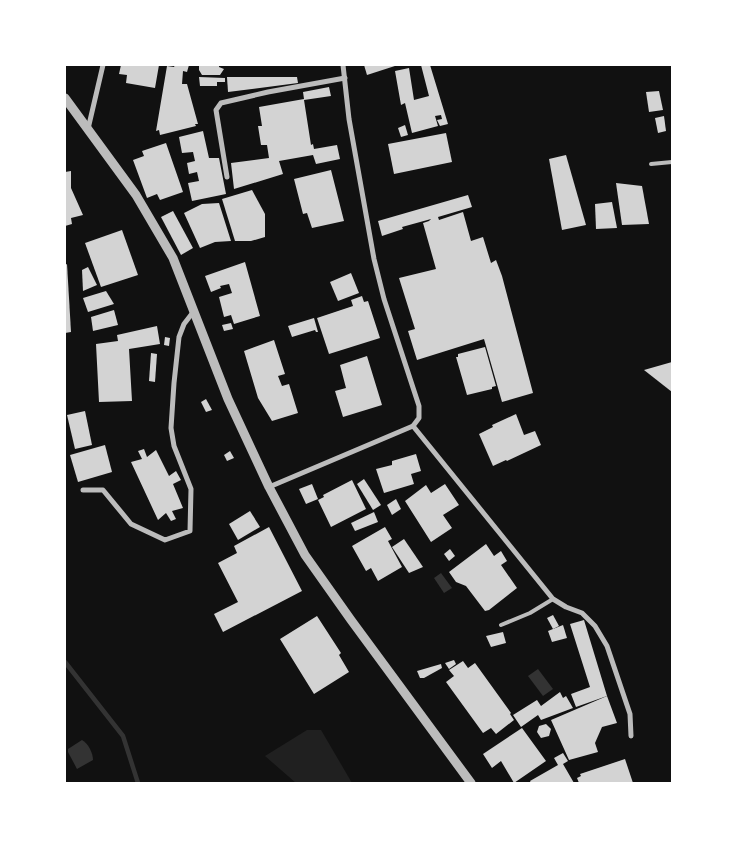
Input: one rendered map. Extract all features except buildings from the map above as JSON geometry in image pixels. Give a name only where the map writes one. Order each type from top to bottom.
[{"type":"street","points":[[88,129],[103,65]]},
{"type":"street","points":[[269,487],[413,426],[419,418],[419,406],[384,299],[374,258],[349,119],[344,65]]},
{"type":"street","points":[[227,178],[216,110],[221,103],[345,78]]},
{"type":"street","points":[[65,98],[136,195],[173,258],[228,399],[269,487],[305,554],[350,620],[471,783]]},
{"type":"street","points":[[83,490],[103,490],[131,524],[165,540],[190,530],[191,490],[174,446],[171,428],[179,337],[184,324],[194,310]]},
{"type":"street","points":[[413,426],[553,600],[582,613],[596,626],[607,646],[630,714],[631,736]]},
{"type":"lane","points":[[651,164],[672,162]]},
{"type":"lane","points":[[500,625],[530,613],[553,600]]},
{"type":"shaded area","points":[[441,573],[452,588],[444,593],[434,578]]},
{"type":"shaded area","points":[[538,669],[553,689],[543,696],[528,676]]},
{"type":"shaded area","points":[[307,730],[321,730],[352,783],[296,783],[265,756]]},
{"type":"shaded area","points":[[82,740],[90,748],[93,760],[77,769],[68,749]]},
{"type":"waterway","points":[[65,662],[123,736],[138,783]]}]
